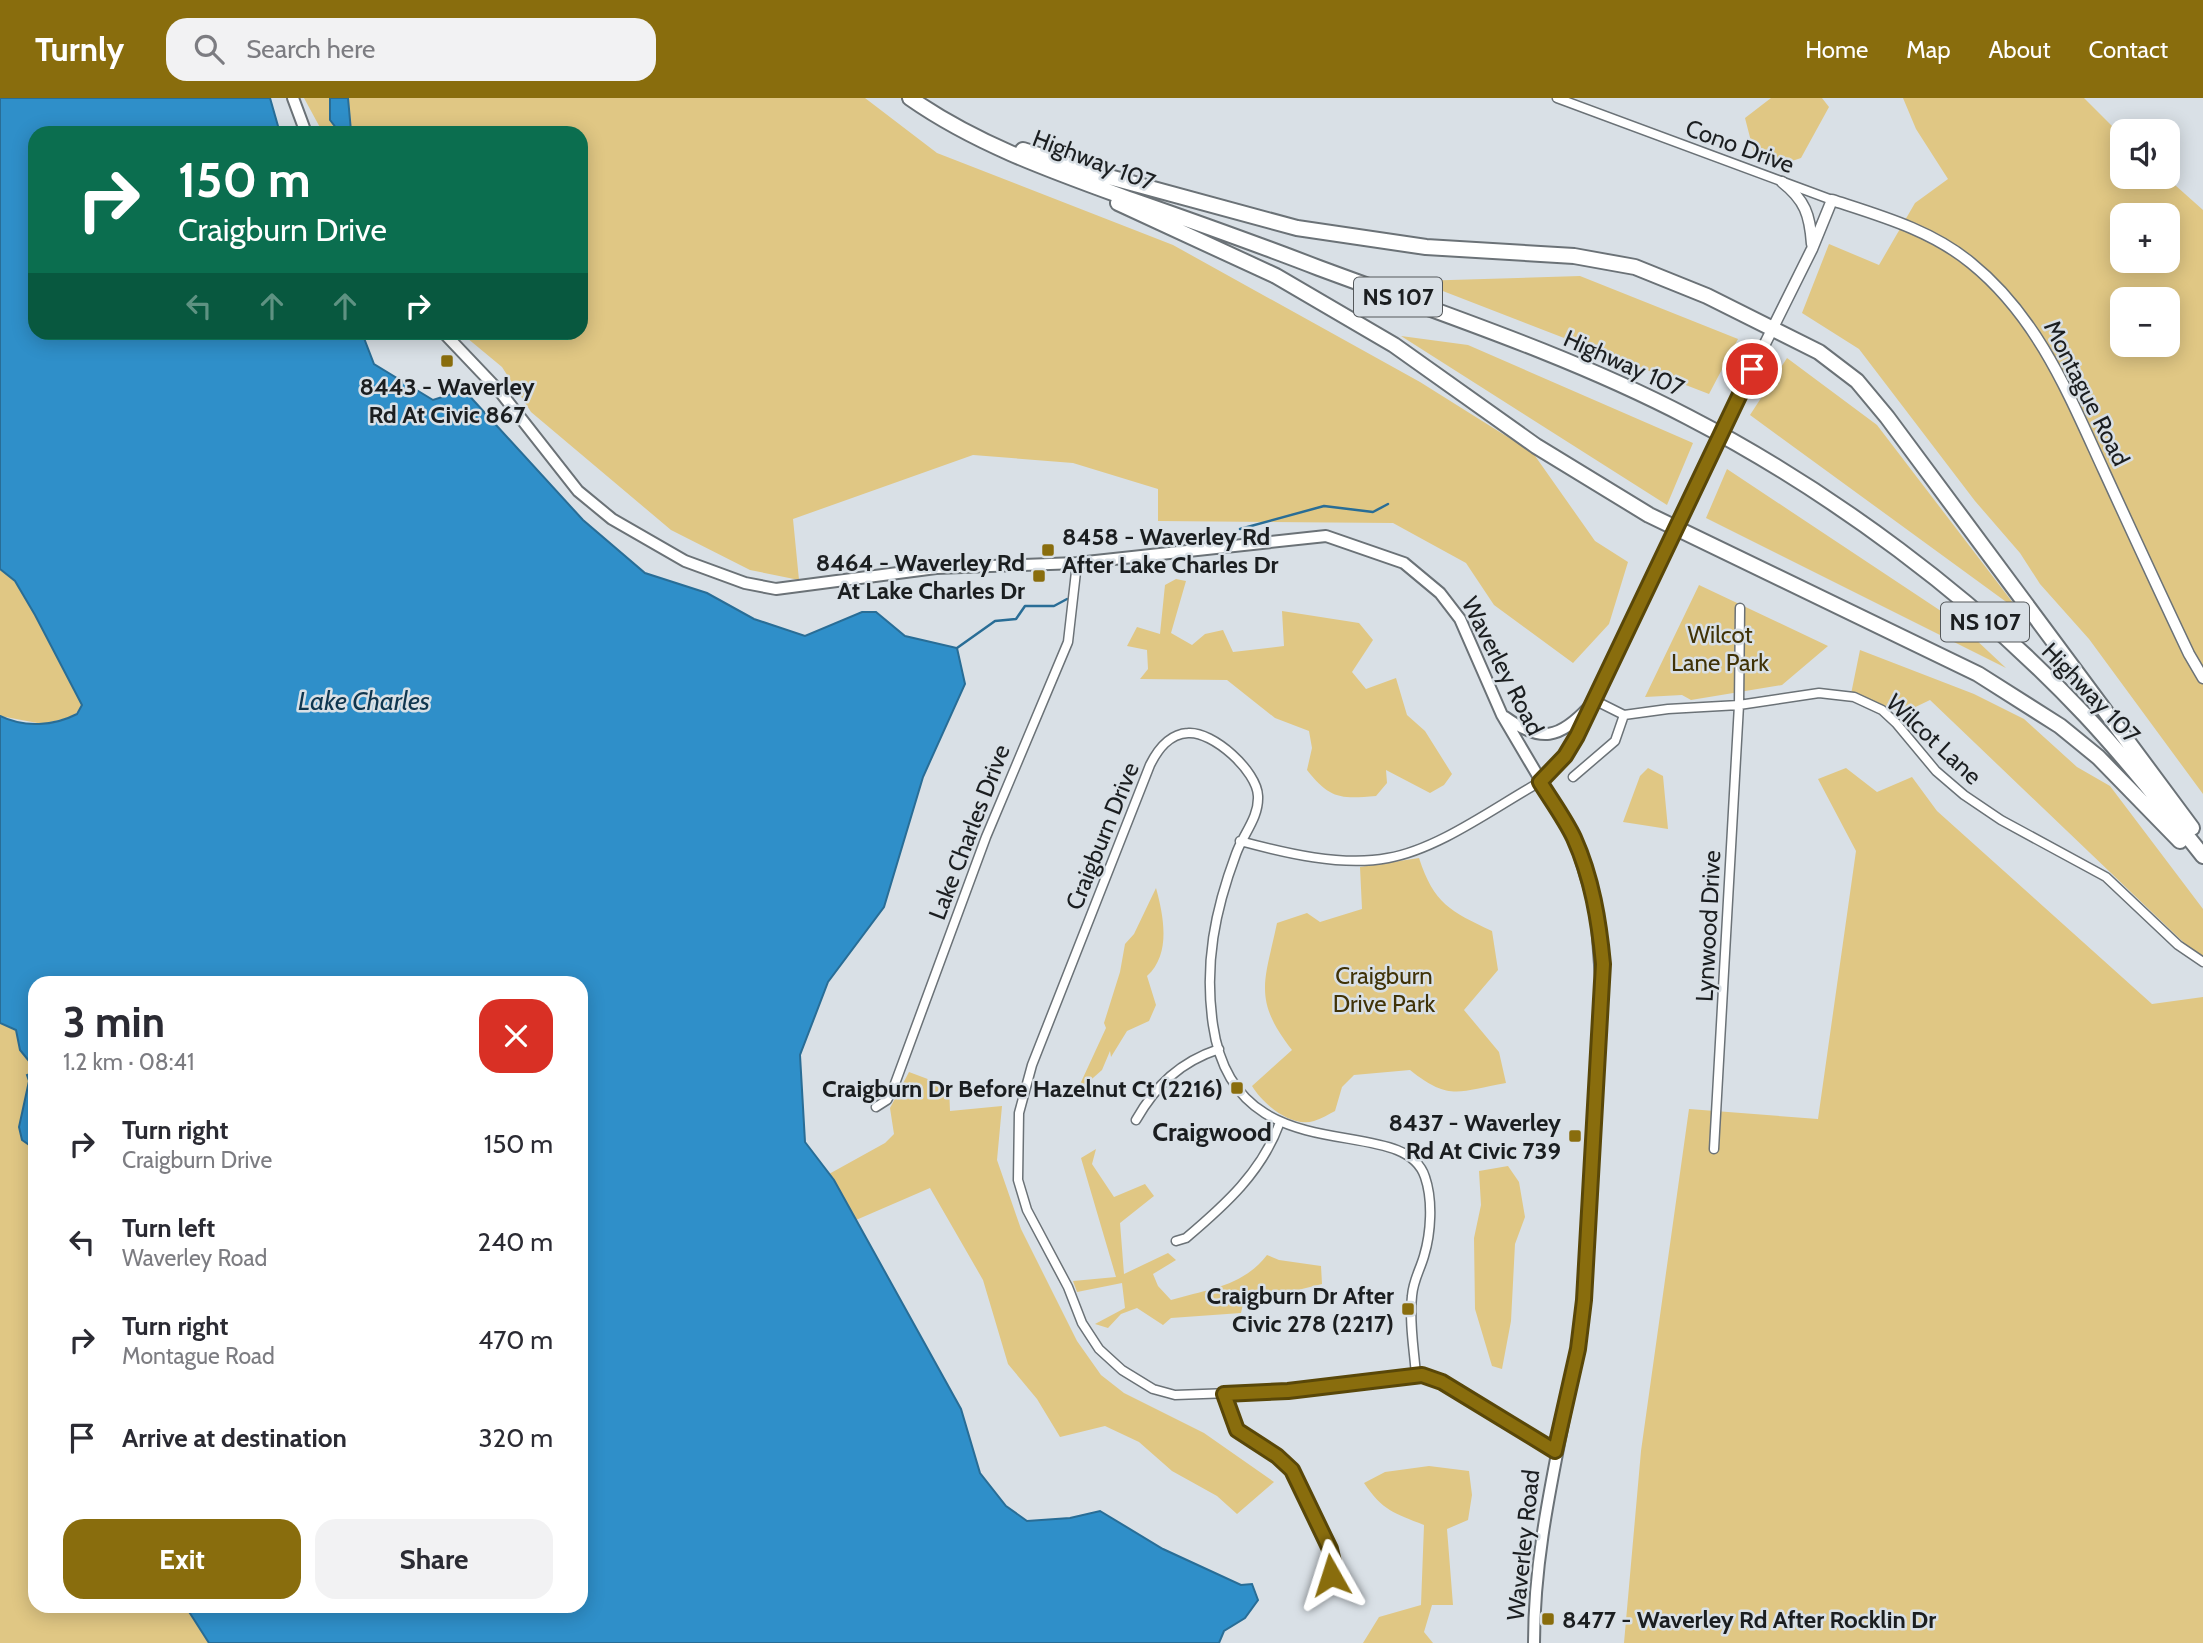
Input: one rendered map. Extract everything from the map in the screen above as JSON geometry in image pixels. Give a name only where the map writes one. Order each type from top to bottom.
[{"type":"highway","name":"Highway 107","points":[[910,98],[965,132],[1064,176],[1524,344],[1688,417],[1774,467],[1843,509],[1957,598],[2020,654],[2083,713],[2203,856]]},
{"type":"highway","points":[[965,132],[1087,171],[1297,228],[1426,247],[1574,256],[1635,267],[1707,296],[1772,327],[1839,365],[1873,398],[2203,843]]},
{"type":"highway","points":[[1064,176],[1276,276],[1394,345],[1536,446],[1649,515],[1978,674],[2020,699],[2098,757],[2203,865]]},
{"type":"main road","points":[[293,98],[303,126]]},
{"type":"main road","name":"Waverley Road","points":[[451,340],[501,393],[579,492],[611,519],[640,538],[715,573],[776,589],[936,568],[1077,563],[1326,536],[1404,563],[1440,593],[1460,620],[1502,715],[1574,837],[1596,910],[1603,964],[1584,1300],[1578,1349],[1555,1451],[1540,1543],[1534,1603],[1534,1643]]},
{"type":"main road","points":[[1502,715],[1525,731],[1555,734],[1562,732],[1591,704]]},
{"type":"street","name":"Cono Drive","points":[[1557,98],[1832,200]]},
{"type":"street","points":[[1782,182],[1796,192],[1807,210],[1812,250]]},
{"type":"street","points":[[1240,841],[1349,860],[1391,858],[1422,848],[1540,782],[1572,745],[1705,465],[1812,250],[1832,200]]},
{"type":"street","name":"Montague Road","points":[[1832,200],[1912,228],[1951,249],[1990,279],[2029,323],[2071,399],[2183,643],[2203,678]]},
{"type":"street","name":"Lake Charles Drive","points":[[876,1107],[892,1093],[986,837],[1065,649],[1077,563]]},
{"type":"street","name":"Lynwood Drive","points":[[1714,1149],[1739,705],[1740,608]]},
{"type":"street","name":"Wilcot Lane","points":[[1624,715],[1839,693],[1882,710],[1908,736],[1936,771],[1965,795],[2001,820],[2106,877],[2178,945],[2203,962]]},
{"type":"street","points":[[1573,777],[1615,741],[1623,725],[1624,715],[1591,704]]},
{"type":"street","name":"Craigburn Drive","points":[[1416,1375],[1412,1294],[1425,1252],[1429,1208],[1426,1181],[1420,1166],[1410,1155],[1395,1148],[1299,1130],[1280,1122],[1251,1103],[1232,1077],[1219,1049],[1212,1015],[1212,943],[1217,905],[1240,841],[1252,822],[1258,798],[1251,773],[1208,738],[1191,732],[1174,736],[1160,748],[1150,765],[1031,1065],[1019,1113],[1017,1180],[1027,1210],[1068,1287],[1082,1323],[1099,1349],[1122,1370],[1163,1393],[1288,1391],[1416,1375],[1442,1382],[1555,1451]]},
{"type":"street","points":[[1136,1120],[1154,1092],[1173,1072],[1193,1059],[1219,1049]]},
{"type":"street","points":[[1176,1241],[1186,1238],[1239,1191],[1262,1159],[1280,1122]]},
{"type":"street","points":[[1224,1394],[1237,1430],[1277,1456],[1296,1476],[1332,1555],[1332,1568],[1327,1583]]},
{"type":"green space","points":[[304,98],[330,98],[330,120],[335,126],[319,126]]},
{"type":"green space","points":[[348,98],[865,98],[937,153],[1173,245],[1420,382],[1533,453],[1595,541],[1628,562],[1609,624],[1573,663],[1494,605],[1466,563],[1393,523],[1158,521],[1158,489],[1073,463],[973,455],[793,519],[799,580],[750,570],[671,530],[531,412],[502,367],[469,340],[588,340],[588,126],[351,126]]},
{"type":"green space","points":[[1771,98],[1822,98],[1829,107],[1801,158],[1780,165],[1754,153],[1745,118]]},
{"type":"green space","points":[[1903,98],[2084,98],[2110,124],[2110,189],[2179,189],[2203,210],[2203,794],[2089,639],[2040,584],[2020,553],[1975,501],[1859,349],[1802,313],[1829,244],[1879,265],[1915,203],[1948,179],[1916,129]]},
{"type":"green space","points":[[1580,276],[1738,339],[1709,394],[1417,281]]},
{"type":"green space","points":[[1401,336],[1468,345],[1693,443],[1667,505]]},
{"type":"green space","points":[[1787,358],[1877,425],[2020,612],[1750,415]]},
{"type":"green space","points":[[1727,469],[1956,621],[2006,668],[1706,518]]},
{"type":"green space","points":[[0,569],[15,582],[36,615],[82,705],[74,716],[43,724],[0,716]]},
{"type":"green space","points":[[1176,579],[1186,581],[1171,633],[1192,645],[1205,634],[1223,630],[1233,652],[1284,646],[1282,611],[1359,623],[1373,640],[1352,672],[1366,689],[1396,678],[1407,715],[1425,731],[1452,774],[1444,785],[1430,793],[1386,770],[1387,783],[1376,796],[1337,795],[1322,787],[1307,770],[1312,748],[1309,731],[1275,718],[1227,680],[1140,679],[1148,669],[1147,650],[1127,646],[1137,627],[1160,634],[1165,585]]},
{"type":"green space","name":"Wilcot Lane Park","points":[[1699,585],[1828,646],[1782,685],[1691,700],[1682,695],[1645,697]]},
{"type":"green space","points":[[1860,650],[1974,694],[2024,719],[2077,767],[2110,786],[2203,909],[2203,961],[1930,700],[1903,713],[1851,694]]},
{"type":"green space","points":[[1648,768],[1663,776],[1668,829],[1623,822],[1640,776]]},
{"type":"green space","points":[[1846,768],[1877,792],[1912,777],[1937,811],[2152,1004],[2203,997],[2203,1643],[1624,1643],[1641,1451],[1689,1109],[1818,1119],[1856,851],[1818,779]]},
{"type":"green space","name":"Craigburn Drive Park","points":[[1419,858],[1431,886],[1445,904],[1465,918],[1492,931],[1498,970],[1464,1010],[1499,1052],[1506,1083],[1455,1091],[1435,1087],[1410,1070],[1354,1075],[1342,1087],[1335,1111],[1317,1120],[1305,1122],[1287,1118],[1270,1107],[1252,1086],[1292,1050],[1271,1017],[1265,989],[1277,923],[1307,913],[1320,922],[1362,909],[1360,867]]},
{"type":"green space","points":[[1156,888],[1163,923],[1163,946],[1155,967],[1147,976],[1156,1005],[1149,1021],[1127,1031],[1111,1057],[1110,1051],[1102,1070],[1076,1093],[1106,1028],[1104,1023],[1120,972],[1125,944],[1134,934]]},
{"type":"green space","points":[[0,1023],[16,1030],[20,1050],[28,1060],[28,1086],[19,1127],[22,1140],[28,1144],[28,1613],[190,1613],[209,1643],[0,1643]]},
{"type":"green space","points":[[909,1072],[949,1087],[950,1111],[1002,1106],[997,1160],[1021,1229],[1077,1341],[1101,1375],[1124,1393],[1204,1433],[1274,1482],[1237,1514],[1217,1496],[1172,1471],[1139,1442],[1105,1426],[1060,1437],[1037,1399],[1008,1364],[983,1280],[930,1188],[856,1220],[829,1174],[885,1143],[894,1134],[890,1108]]},
{"type":"green space","points":[[1096,1149],[1092,1164],[1114,1197],[1145,1184],[1154,1196],[1120,1223],[1124,1274],[1168,1253],[1176,1260],[1153,1274],[1158,1286],[1171,1300],[1235,1280],[1247,1274],[1267,1255],[1279,1260],[1321,1266],[1322,1284],[1243,1304],[1241,1313],[1171,1318],[1163,1325],[1137,1308],[1121,1314],[1108,1328],[1095,1324],[1125,1308],[1122,1283],[1077,1292],[1073,1281],[1116,1277],[1081,1158]]},
{"type":"green space","points":[[1508,1166],[1519,1182],[1525,1217],[1515,1244],[1511,1321],[1502,1369],[1492,1366],[1475,1309],[1474,1238],[1481,1205],[1479,1171]]},
{"type":"green space","points":[[1429,1466],[1469,1471],[1472,1495],[1468,1520],[1447,1529],[1453,1605],[1432,1605],[1424,1632],[1433,1643],[1363,1643],[1379,1617],[1421,1605],[1424,1525],[1390,1510],[1377,1500],[1364,1483],[1385,1472]]},
{"type":"water","name":"Lake Charles","points":[[0,98],[270,98],[278,126],[28,126],[28,340],[365,340],[374,364],[433,400],[464,390],[583,520],[645,573],[707,593],[754,619],[805,636],[862,612],[876,612],[905,636],[957,648],[965,684],[923,777],[884,907],[828,982],[800,1055],[805,1142],[834,1180],[961,1409],[980,1473],[1006,1506],[1027,1521],[1070,1518],[1100,1511],[1163,1549],[1241,1585],[1252,1584],[1258,1600],[1245,1618],[1224,1631],[1219,1643],[209,1643],[190,1613],[588,1613],[588,976],[28,976],[28,1060],[20,1050],[16,1030],[0,1023],[0,716],[29,724],[49,723],[77,714],[82,705],[15,581],[0,569]]},
{"type":"water","points":[[330,98],[348,98],[351,126],[335,126],[330,120]]},
{"type":"water","name":"Lake Charles","points":[[28,1086],[28,1144],[22,1140],[19,1127]]},
{"type":"waterway","points":[[1240,529],[1324,506],[1373,512],[1388,504]]},
{"type":"waterway","points":[[957,648],[995,621],[1016,619],[1025,606],[1054,606],[1067,599]]},
{"type":"place","name":"8443 - Waverley Rd At Civic 867","points":[[447,361]]},
{"type":"place","name":"8458 - Waverley Rd After Lake Charles Dr","points":[[1048,550]]},
{"type":"place","name":"8464 - Waverley Rd At Lake Charles Dr","points":[[1039,576]]},
{"type":"place","name":"Craigburn Dr Before Hazelnut Ct (2216)","points":[[1237,1088]]},
{"type":"place","name":"8437 - Waverley Rd At Civic 739","points":[[1575,1136]]},
{"type":"place","name":"Craigburn Dr After Civic 278 (2217)","points":[[1408,1309]]},
{"type":"place","name":"8477 - Waverley Rd After Rocklin Dr","points":[[1548,1619]]},
{"type":"district","name":"Craigwood","points":[[1212,1132]]},
{"type":"route","points":[[1331,1575],[1333,1562],[1330,1549],[1296,1476],[1277,1456],[1237,1430],[1232,1423],[1224,1394],[1288,1391],[1422,1375],[1442,1382],[1555,1451],[1578,1349],[1584,1300],[1603,964],[1596,910],[1583,862],[1574,837],[1540,782],[1553,771],[1577,736],[1752,369]]}]
